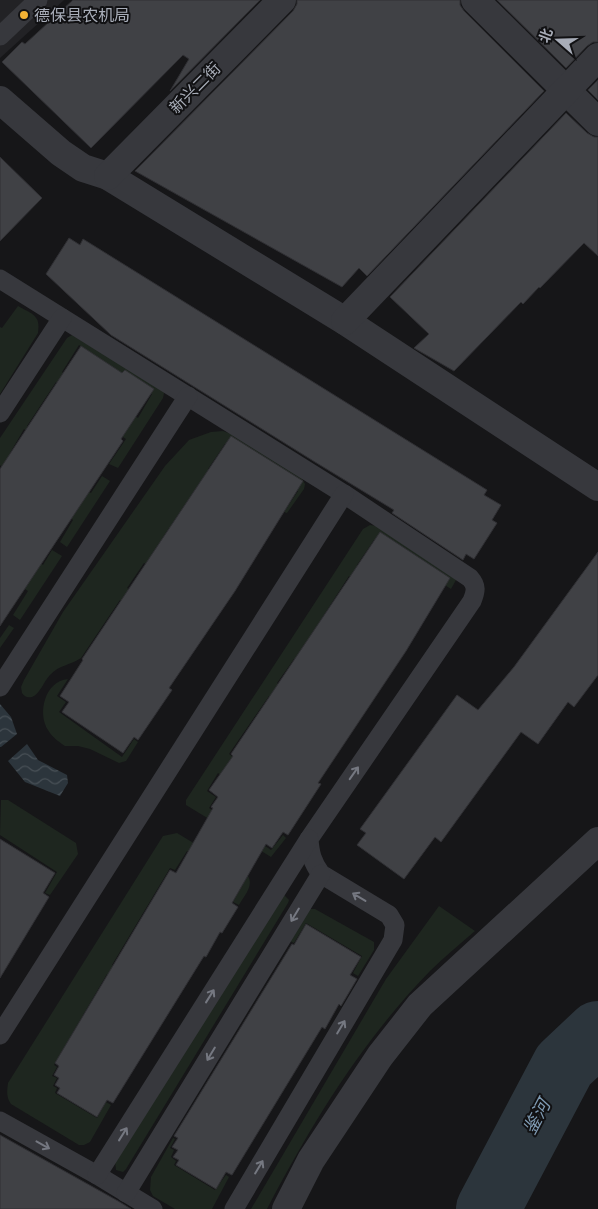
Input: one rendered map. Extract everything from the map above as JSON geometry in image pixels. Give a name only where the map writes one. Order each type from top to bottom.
[{"type":"street","name":"新兴二街","points":[[108,176],[282,0]]},
{"type":"street","points":[[475,0],[598,122]]},
{"type":"street","points":[[346,321],[598,57]]},
{"type":"street","points":[[0,100],[61,154],[82,168],[108,176],[346,321],[598,487]]},
{"type":"street","points":[[286,1209],[311,1160],[380,1056],[420,1005],[598,841]]},
{"type":"lane","points":[[0,36],[38,0]]},
{"type":"lane","points":[[0,279],[344,494],[470,578],[475,584],[476,591],[472,601],[309,839],[97,1175]]},
{"type":"lane","points":[[0,413],[62,318]]},
{"type":"lane","points":[[0,687],[188,396]]},
{"type":"lane","points":[[0,1035],[344,494]]},
{"type":"lane","points":[[234,1209],[393,940],[394,925],[389,915],[321,874],[314,865],[310,854],[309,839]]},
{"type":"lane","points":[[126,1193],[321,874]]},
{"type":"lane","points":[[0,1122],[97,1175],[153,1209]]},
{"type":"shaded area","name":"德保县农机局","points":[[0,0],[64,0],[0,58]]},
{"type":"shaded area","points":[[18,306],[31,313],[37,319],[38,333],[0,394],[0,327],[2,328]]},
{"type":"shaded area","points":[[72,335],[162,389],[164,393],[163,398],[118,468],[109,464],[126,439],[120,435],[134,415],[138,418],[152,394],[79,345],[62,372],[66,376],[60,385],[56,382],[27,426],[32,430],[30,434],[24,429],[10,453],[4,469],[0,465],[0,438],[67,338]]},
{"type":"shaded area","points":[[223,431],[237,436],[301,477],[305,484],[304,489],[287,513],[284,512],[298,491],[225,444],[208,469],[213,472],[201,481],[172,524],[175,531],[169,528],[155,550],[160,553],[150,567],[144,563],[127,588],[134,592],[127,605],[120,600],[81,658],[54,672],[35,695],[32,697],[25,696],[22,693],[21,687],[24,680],[63,612],[165,466],[189,440],[211,432]]},
{"type":"shaded area","points":[[102,476],[110,481],[67,547],[60,542],[73,520],[69,516],[85,490],[91,493]]},
{"type":"shaded area","points":[[370,525],[377,526],[453,576],[456,580],[451,589],[374,540],[357,565],[362,568],[354,579],[349,576],[304,646],[299,662],[294,659],[277,683],[283,688],[276,700],[269,696],[229,754],[238,760],[225,778],[218,773],[207,791],[216,797],[209,808],[271,850],[283,835],[286,838],[271,857],[186,805],[186,800],[363,529]]},
{"type":"shaded area","points":[[52,550],[62,556],[20,620],[13,615],[28,591],[22,587],[38,561],[43,565]]},
{"type":"shaded area","points":[[9,625],[14,628],[0,648],[0,638]]},
{"type":"shaded area","points":[[68,679],[57,696],[66,702],[59,712],[122,757],[134,739],[138,742],[126,761],[119,763],[90,749],[78,746],[65,746],[50,733],[43,715],[45,699],[54,685]]},
{"type":"shaded area","points":[[1,800],[8,800],[76,843],[78,854],[50,895],[45,893],[57,872],[0,835]]},
{"type":"shaded area","points":[[177,833],[248,876],[250,880],[249,887],[239,905],[233,902],[243,884],[187,851],[175,870],[170,868],[112,965],[120,970],[115,978],[107,974],[54,1065],[57,1067],[52,1076],[57,1078],[53,1086],[57,1088],[55,1093],[97,1118],[106,1102],[111,1105],[90,1142],[79,1145],[11,1104],[7,1091],[8,1083],[163,836]]},
{"type":"shaded area","points":[[283,894],[289,900],[288,903],[126,1169],[123,1172],[116,1170],[115,1161]]},
{"type":"shaded area","points":[[439,906],[475,931],[430,971],[382,1026],[360,1054],[320,1114],[267,1209],[251,1209],[386,979]]},
{"type":"shaded area","points":[[310,909],[315,909],[374,942],[374,950],[358,976],[353,973],[362,956],[306,923],[294,943],[290,941]]},
{"type":"shaded area","points":[[173,1138],[175,1139],[170,1148],[174,1150],[171,1157],[176,1161],[174,1165],[215,1190],[226,1175],[229,1177],[212,1209],[175,1209],[153,1196],[150,1190],[151,1177]]},
{"type":"water","points":[[0,704],[11,717],[17,734],[1,747],[0,747]]},
{"type":"water","points":[[27,744],[38,760],[67,775],[68,783],[60,796],[25,782],[8,761]]},
{"type":"building","points":[[73,0],[260,0],[170,91],[189,59],[183,55],[91,148],[2,62],[22,42],[25,44]]},
{"type":"building","points":[[297,0],[460,0],[460,5],[464,11],[544,91],[367,276],[359,268],[342,287],[135,171],[293,11]]},
{"type":"building","points":[[497,0],[598,0],[598,42],[593,42],[587,46],[566,68]]},
{"type":"building","points":[[598,80],[598,100],[588,90]]},
{"type":"building","points":[[566,113],[587,133],[598,137],[598,256],[584,243],[523,304],[521,302],[454,371],[414,348],[429,334],[390,297]]},
{"type":"building","points":[[0,157],[42,198],[0,241]]},
{"type":"building","points":[[69,238],[80,245],[83,239],[487,490],[484,495],[501,505],[492,520],[497,523],[474,559],[466,554],[463,560],[392,513],[394,510],[111,335],[46,274]]},
{"type":"building","points":[[81,346],[122,373],[125,370],[154,389],[121,439],[123,441],[0,626],[0,469]]},
{"type":"building","points":[[231,436],[303,481],[235,591],[169,688],[172,690],[138,740],[134,737],[123,753],[62,712],[69,702],[60,696],[82,659]]},
{"type":"building","points":[[380,532],[450,578],[406,651],[318,783],[321,784],[288,835],[283,832],[272,848],[266,844],[232,903],[238,907],[222,933],[220,932],[206,957],[204,956],[113,1103],[107,1100],[97,1117],[57,1093],[60,1088],[55,1085],[59,1078],[54,1075],[59,1066],[55,1063],[170,870],[176,873],[213,808],[211,807],[218,797],[209,790],[233,756],[231,754]]},
{"type":"building","points":[[598,552],[598,675],[574,707],[568,702],[538,744],[521,732],[441,842],[435,837],[404,879],[357,845],[366,833],[360,829],[457,695],[478,710],[514,667]]},
{"type":"building","points":[[0,839],[55,873],[43,893],[49,897],[0,978]]},
{"type":"building","points":[[306,924],[361,957],[350,975],[357,979],[341,1006],[339,1004],[325,1029],[322,1027],[232,1175],[226,1172],[216,1189],[176,1165],[179,1160],[173,1157],[178,1150],[172,1147],[178,1138],[174,1136]]},
{"type":"building","points":[[0,1135],[118,1201],[131,1209],[0,1209]]},
{"type":"waterway","name":"鉴河","points":[[488,1209],[564,1065],[598,1033]]},
{"type":"place","name":"德保县农机局","points":[[24,15]]}]
